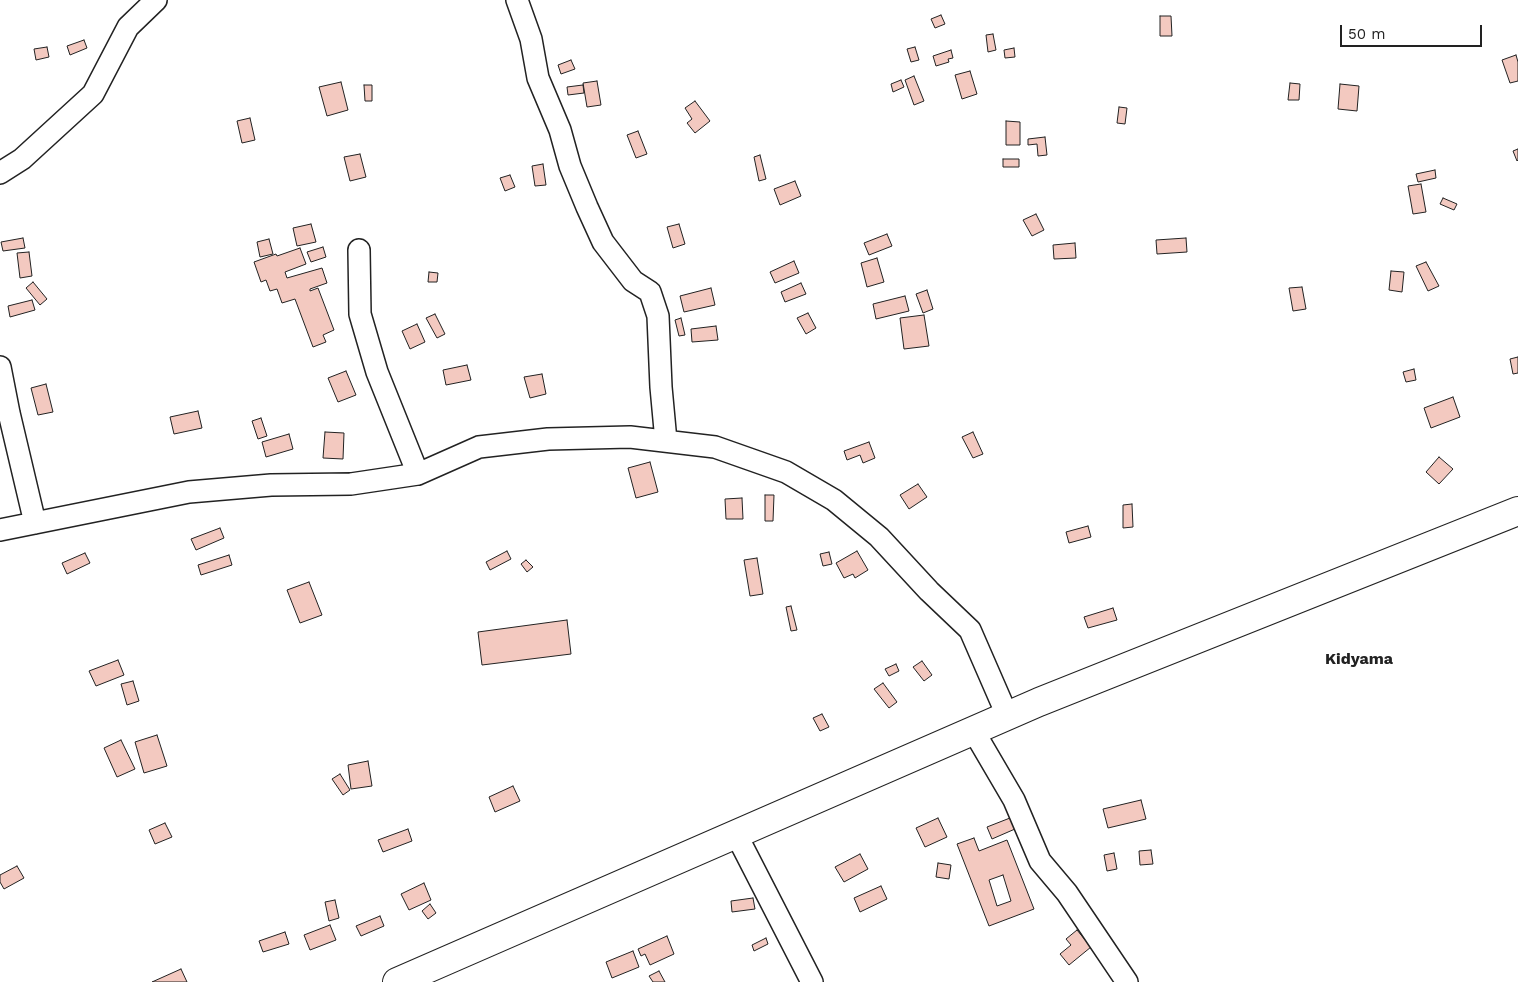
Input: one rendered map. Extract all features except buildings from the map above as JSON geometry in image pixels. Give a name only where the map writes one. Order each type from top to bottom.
[{"type":"highway","points":[[397,982],[1007,715],[1518,511]]},
{"type":"street","points":[[0,173],[22,159],[93,94],[128,27],[156,0]]},
{"type":"street","points":[[517,0],[531,39],[538,78],[560,130],[570,166],[587,207],[603,242],[633,280],[650,292],[658,316],[661,387],[666,441]]},
{"type":"street","points":[[359,250],[360,314],[377,372],[418,474]]},
{"type":"street","points":[[0,367],[34,523]]},
{"type":"street","points":[[0,530],[189,492],[271,485],[351,484],[418,474],[479,447],[548,439],[630,437],[715,448],[786,472],[834,500],[879,536],[929,591],[970,630],[1007,715]]},
{"type":"street","points":[[973,730],[1014,800],[1040,861],[1067,893],[1127,982]]},
{"type":"street","points":[[736,834],[812,982]]},
{"type":"district","name":"Kidyama","points":[[1359,659]]}]
